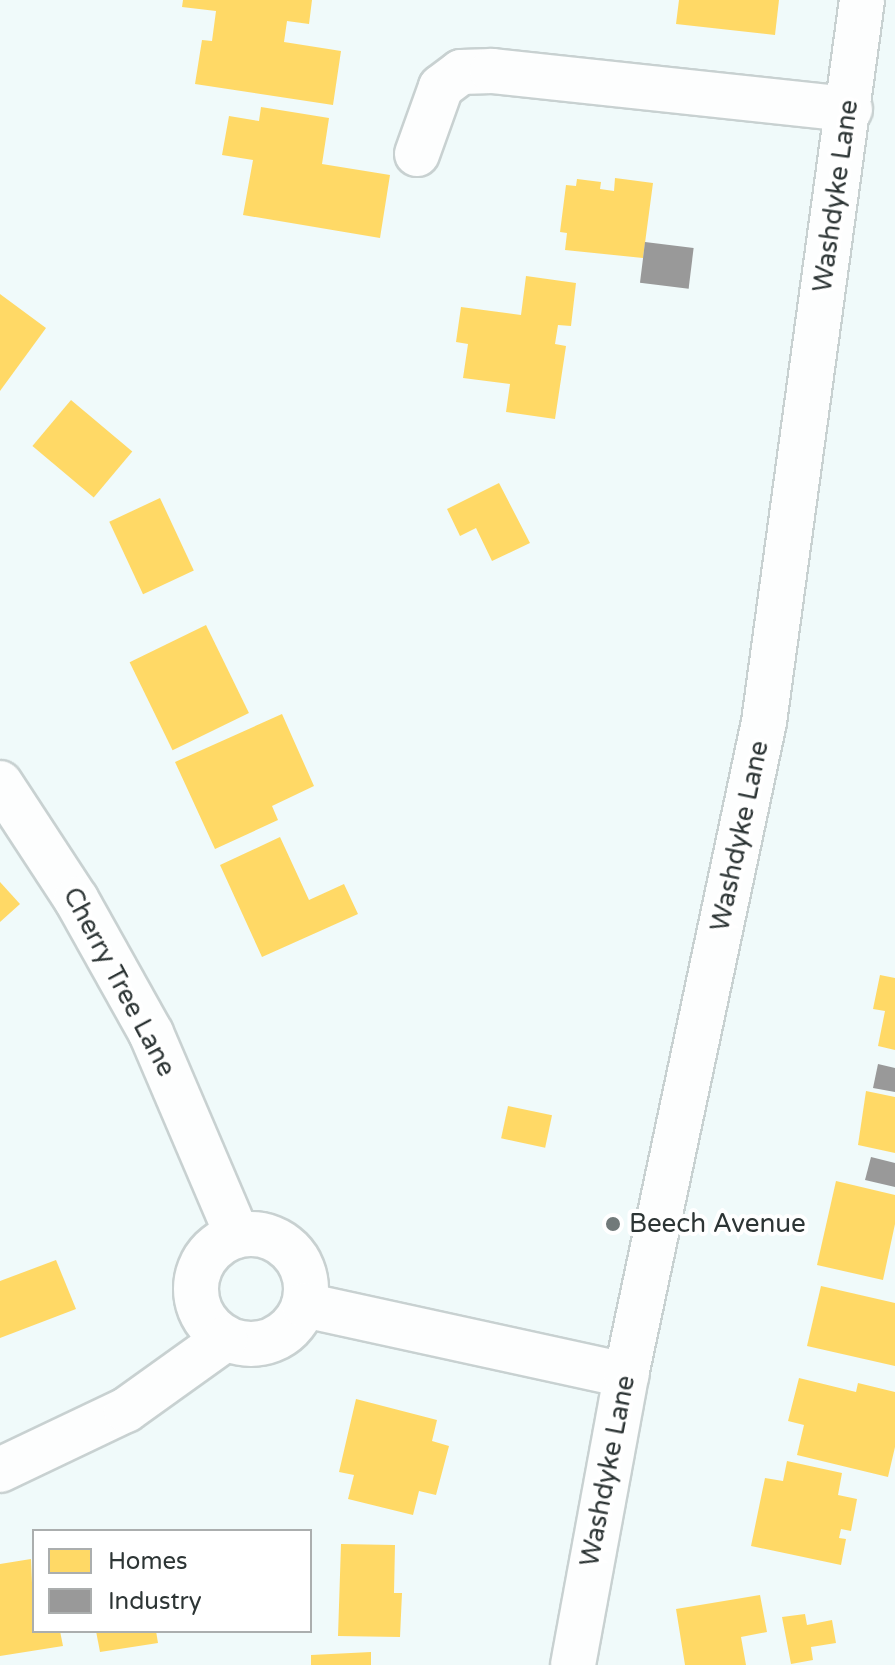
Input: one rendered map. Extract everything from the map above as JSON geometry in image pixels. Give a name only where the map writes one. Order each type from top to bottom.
[{"type":"street","name":"Washdyke Lane","points":[[573,1665],[626,1375],[764,722],[850,109],[862,0]]},
{"type":"street","points":[[417,154],[441,87],[461,72],[492,71],[850,109]]},
{"type":"street","name":"Cherry Tree Lane","points":[[0,783],[76,899],[151,1033],[237,1235]]},
{"type":"street","points":[[237,1235],[270,1237],[297,1257],[307,1289],[304,1305],[297,1320],[272,1340],[241,1344],[225,1339],[200,1311],[197,1283],[206,1256],[237,1235]]},
{"type":"street","points":[[304,1305],[626,1375]]},
{"type":"street","points":[[0,1470],[126,1410],[225,1339]]},
{"type":"building: Homes","points":[[183,0],[312,0],[309,24],[287,21],[284,42],[341,51],[333,105],[195,84],[202,40],[212,41],[216,11],[182,7]]},
{"type":"building: Homes","points":[[679,0],[779,0],[775,35],[676,24]]},
{"type":"building: Homes","points":[[261,107],[329,118],[322,164],[390,175],[380,238],[243,215],[253,160],[222,155],[229,116],[259,121]]},
{"type":"building: Homes","points":[[615,178],[653,183],[643,258],[565,250],[567,233],[560,232],[566,185],[576,186],[577,179],[601,182],[600,189],[614,191]]},
{"type":"building: Homes","points":[[526,276],[576,283],[571,326],[558,325],[555,344],[566,346],[555,419],[506,412],[510,384],[463,378],[468,344],[456,342],[461,307],[521,315]]},
{"type":"building: Homes","points":[[0,294],[46,328],[0,391]]},
{"type":"building: Homes","points":[[71,400],[132,451],[94,497],[32,446]]},
{"type":"building: Homes","points":[[499,483],[530,543],[492,561],[476,528],[460,536],[447,509]]},
{"type":"building: Homes","points":[[160,498],[194,571],[143,594],[109,522]]},
{"type":"building: Homes","points":[[206,625],[249,713],[173,750],[130,662]]},
{"type":"building: Homes","points":[[282,714],[314,786],[272,806],[278,820],[215,849],[175,762]]},
{"type":"building: Homes","points":[[280,837],[309,900],[344,884],[358,914],[262,957],[220,865]]},
{"type":"building: Homes","points":[[0,882],[20,904],[0,922]]},
{"type":"building: Homes","points":[[880,975],[895,978],[895,1050],[878,1046],[885,1011],[873,1009]]},
{"type":"building: Homes","points":[[866,1091],[895,1097],[895,1153],[858,1145]]},
{"type":"building: Homes","points":[[508,1106],[552,1115],[545,1148],[501,1138]]},
{"type":"building: Homes","points":[[836,1181],[895,1195],[895,1224],[883,1280],[817,1265]]},
{"type":"building: Homes","points":[[56,1260],[76,1309],[0,1338],[0,1281]]},
{"type":"building: Homes","points":[[821,1286],[895,1303],[895,1366],[807,1346]]},
{"type":"building: Homes","points":[[799,1378],[856,1392],[858,1383],[895,1392],[895,1447],[888,1477],[797,1455],[804,1425],[788,1421]]},
{"type":"building: Homes","points":[[356,1399],[437,1420],[432,1441],[449,1446],[436,1495],[419,1491],[413,1515],[348,1499],[354,1475],[339,1472]]},
{"type":"building: Homes","points":[[787,1461],[842,1473],[838,1495],[857,1499],[851,1531],[841,1529],[839,1538],[846,1539],[841,1565],[751,1546],[765,1478],[783,1481]]},
{"type":"building: Homes","points":[[341,1544],[395,1545],[394,1593],[402,1593],[400,1637],[338,1636]]},
{"type":"building: Homes","points":[[31,1559],[32,1633],[60,1633],[63,1646],[0,1656],[0,1564]]},
{"type":"building: Homes","points":[[760,1595],[767,1632],[741,1637],[746,1665],[685,1665],[676,1609]]},
{"type":"building: Homes","points":[[805,1614],[807,1625],[832,1620],[836,1643],[811,1647],[813,1660],[791,1664],[782,1617]]},
{"type":"building: Homes","points":[[96,1633],[156,1633],[158,1643],[100,1652]]},
{"type":"building: Homes","points":[[371,1652],[371,1665],[311,1665],[311,1655]]},
{"type":"building: Industry","points":[[645,242],[694,248],[689,289],[640,283]]},
{"type":"building: Industry","points":[[878,1064],[895,1068],[895,1092],[873,1088]]},
{"type":"building: Industry","points":[[871,1157],[895,1163],[895,1187],[865,1180]]},
{"type":"place","name":"Beech Avenue","points":[[613,1224]]}]
